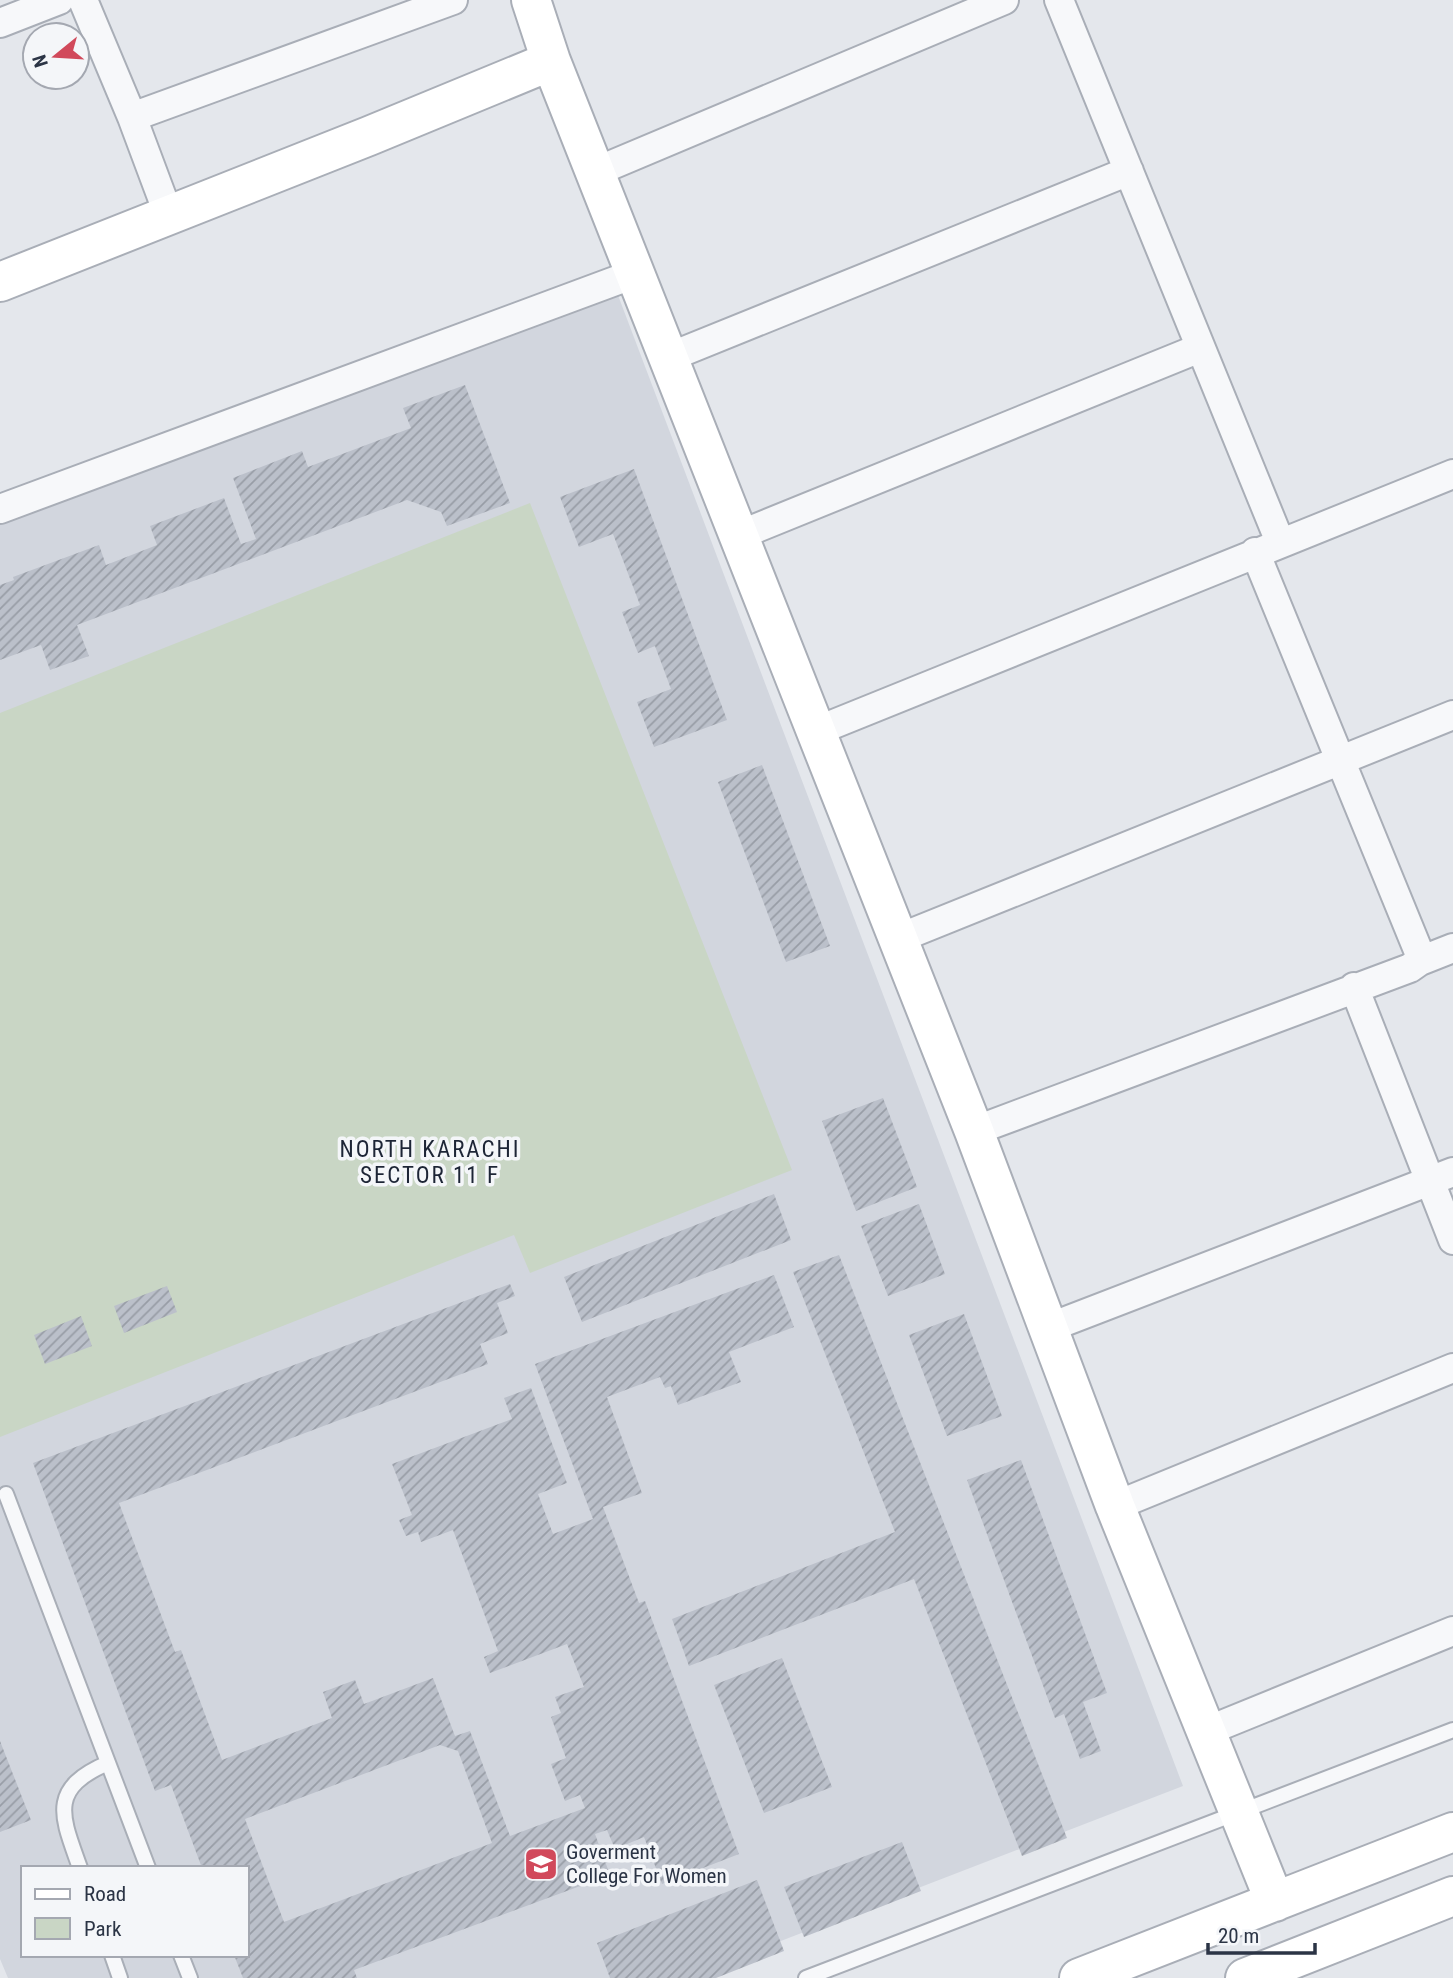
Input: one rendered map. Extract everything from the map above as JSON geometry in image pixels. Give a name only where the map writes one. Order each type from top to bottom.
[{"type":"street","points":[[0,23],[59,0]]},
{"type":"street","points":[[83,0],[132,117],[169,216]]},
{"type":"street","points":[[132,117],[453,0]]},
{"type":"street","points":[[531,0],[551,61],[634,274],[974,1131],[1115,1506],[1275,1902]]},
{"type":"street","points":[[595,172],[1004,0]]},
{"type":"street","points":[[1059,0],[1200,348],[1340,760],[1413,937],[1420,961]]},
{"type":"street","points":[[0,282],[551,61]]},
{"type":"street","points":[[667,358],[1129,171]]},
{"type":"street","points":[[0,509],[634,274]]},
{"type":"street","points":[[737,536],[1200,348]]},
{"type":"street","points":[[814,732],[1453,474]]},
{"type":"street","points":[[897,939],[1453,715]]},
{"type":"street","points":[[974,1131],[1410,968],[1420,961],[1453,948]]},
{"type":"street","points":[[1354,987],[1442,1177],[1453,1240]]},
{"type":"street","points":[[1048,1328],[1442,1177]]},
{"type":"street","points":[[1115,1506],[1453,1368]]},
{"type":"street","points":[[1207,1731],[1453,1631]]},
{"type":"street","points":[[1079,1978],[1453,1832]]},
{"type":"street","points":[[1245,1978],[1453,1896]]},
{"type":"lane","points":[[6,1494],[7,1517],[147,1866]]},
{"type":"lane","points":[[806,1978],[1453,1730]]},
{"type":"lane","points":[[79,1866],[64,1823],[64,1802],[74,1783],[89,1771],[108,1763]]},
{"type":"lane","points":[[113,1957],[120,1978]]},
{"type":"lane","points":[[182,1957],[190,1978]]},
{"type":"shaded area","points":[[613,282],[1183,1786],[685,1978],[8,1978],[0,1959],[0,510]]},
{"type":"green space","points":[[530,503],[792,1170],[530,1273],[514,1235],[0,1437],[0,713]]},
{"type":"building","points":[[465,385],[510,503],[447,526],[441,512],[407,500],[77,625],[89,656],[50,670],[41,645],[0,660],[0,585],[14,580],[13,577],[99,545],[106,565],[157,545],[150,526],[224,498],[241,544],[256,539],[233,478],[302,451],[308,467],[411,428],[403,408]]},
{"type":"building","points":[[634,469],[727,720],[654,747],[637,702],[671,689],[655,646],[638,653],[622,612],[640,605],[613,534],[579,547],[560,497]]},
{"type":"building","points":[[762,765],[830,946],[786,962],[718,782]]},
{"type":"building","points":[[883,1098],[917,1187],[856,1211],[822,1121]]},
{"type":"building","points":[[774,1194],[791,1240],[582,1322],[564,1277]]},
{"type":"building","points":[[919,1204],[945,1274],[888,1296],[861,1226]]},
{"type":"building","points":[[839,1255],[1067,1838],[1022,1856],[914,1579],[689,1666],[672,1619],[895,1532],[793,1272]]},
{"type":"building","points":[[774,1275],[794,1327],[729,1352],[741,1382],[678,1405],[671,1386],[665,1388],[660,1377],[607,1397],[642,1493],[603,1507],[639,1603],[645,1601],[739,1854],[662,1884],[644,1837],[615,1849],[607,1830],[595,1834],[610,1875],[354,1970],[357,1978],[243,1978],[235,1957],[248,1957],[248,1866],[201,1866],[171,1785],[155,1791],[33,1463],[510,1284],[515,1296],[497,1303],[508,1333],[480,1344],[488,1364],[119,1503],[175,1652],[181,1650],[222,1760],[332,1718],[323,1692],[355,1680],[364,1704],[433,1678],[455,1736],[470,1731],[510,1836],[585,1808],[580,1795],[565,1801],[551,1764],[566,1758],[551,1717],[561,1713],[555,1697],[584,1687],[567,1644],[490,1673],[484,1657],[498,1651],[453,1530],[421,1542],[418,1532],[406,1536],[399,1520],[412,1515],[392,1464],[512,1419],[504,1398],[531,1388],[567,1483],[538,1494],[553,1534],[593,1519],[535,1364]],"holes":[[[440,1745],[458,1751],[492,1843],[284,1922],[245,1819]]]},
{"type":"building","points":[[167,1286],[177,1312],[124,1333],[114,1306]]},
{"type":"building","points":[[964,1314],[1002,1416],[947,1436],[909,1335]]},
{"type":"building","points":[[81,1316],[92,1346],[45,1364],[34,1335]]},
{"type":"building","points":[[1021,1460],[1107,1693],[1083,1702],[1101,1751],[1080,1759],[1064,1714],[1055,1718],[967,1480]]},
{"type":"building","points":[[782,1658],[832,1787],[764,1813],[714,1685]]},
{"type":"building","points":[[0,1741],[31,1820],[0,1832]]},
{"type":"building","points":[[902,1842],[921,1891],[804,1937],[784,1887]]},
{"type":"building","points":[[757,1880],[784,1951],[716,1978],[610,1978],[597,1943]]},
{"type":"place","name":"Goverment College For Women","points":[[541,1864]]},
{"type":"district","name":"NORTH KARACHI SECTOR 11 F","points":[[430,1162]]}]
